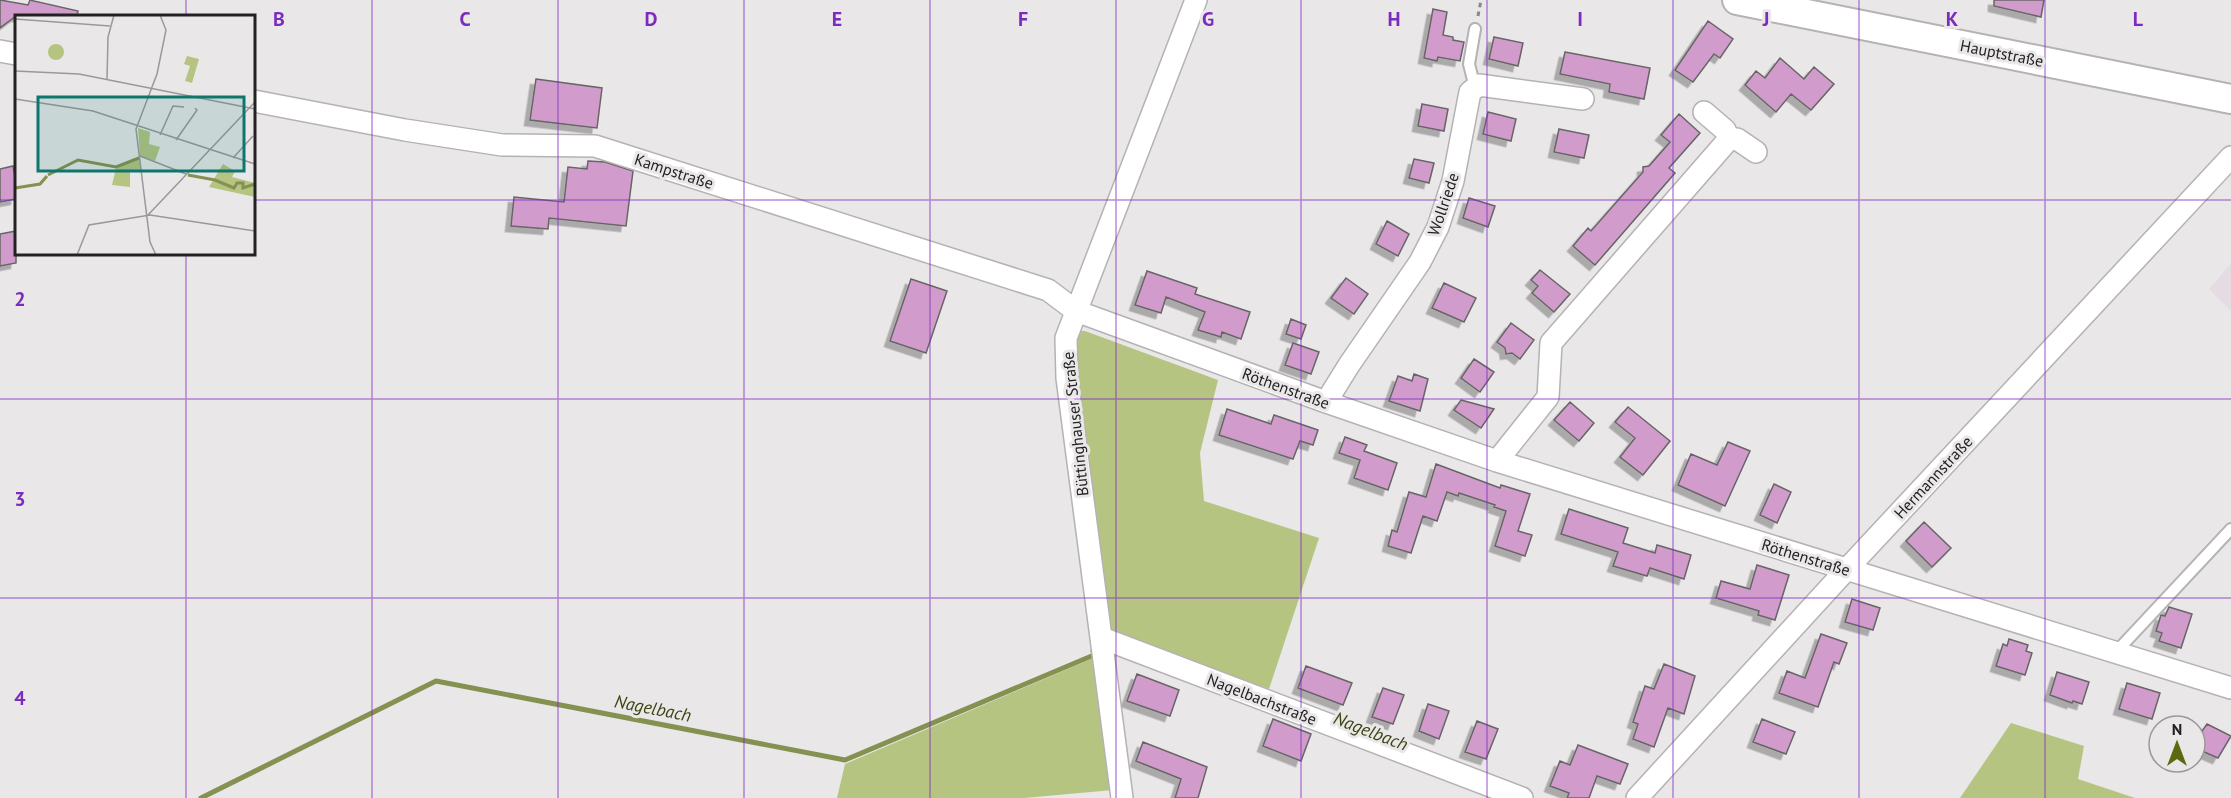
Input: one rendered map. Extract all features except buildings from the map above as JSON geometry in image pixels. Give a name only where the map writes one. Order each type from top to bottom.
[{"type":"main road","name":"Hauptstraße","points":[[1737,0],[2231,99]]},
{"type":"street","name":"Büttinghauser Straße","points":[[1122,798],[1067,378],[1066,338],[1196,0]]},
{"type":"street","points":[[0,51],[15,54]]},
{"type":"street","points":[[1475,88],[1479,85],[1583,99]]},
{"type":"street","name":"Wollriede","points":[[1326,402],[1420,262],[1438,227],[1453,180],[1470,92],[1475,88]]},
{"type":"street","name":"Kampstraße","points":[[255,100],[405,130],[502,145],[595,146],[1048,290],[1076,312]]},
{"type":"street","points":[[1704,112],[1725,130],[1729,138]]},
{"type":"street","points":[[1729,138],[1737,139],[1756,152]]},
{"type":"street","points":[[1497,461],[1548,397],[1551,343],[1729,138]]},
{"type":"street","name":"Hermannstraße","points":[[1637,798],[2231,157]]},
{"type":"street","name":"Röthenstraße","points":[[1076,312],[1497,461],[2231,688]]},
{"type":"street","name":"Nagelbachstraße","points":[[1102,638],[1522,798]]},
{"type":"lane","points":[[1475,29],[1469,64],[1475,88]]},
{"type":"lane","points":[[2116,652],[2231,529]]},
{"type":"shaded area","points":[[2231,264],[2231,311],[2209,289]]},
{"type":"green space","points":[[1076,331],[1085,331],[1218,380],[1200,453],[1204,501],[1319,538],[1269,689],[1108,633],[1070,355]]},
{"type":"green space","points":[[1096,657],[1113,790],[1024,798],[837,798],[845,764]]},
{"type":"green space","points":[[2011,723],[2084,746],[2078,779],[2135,798],[1960,798]]},
{"type":"waterway","name":"Nagelbach","points":[[201,798],[436,681],[845,760],[1094,655],[1093,651]]}]
